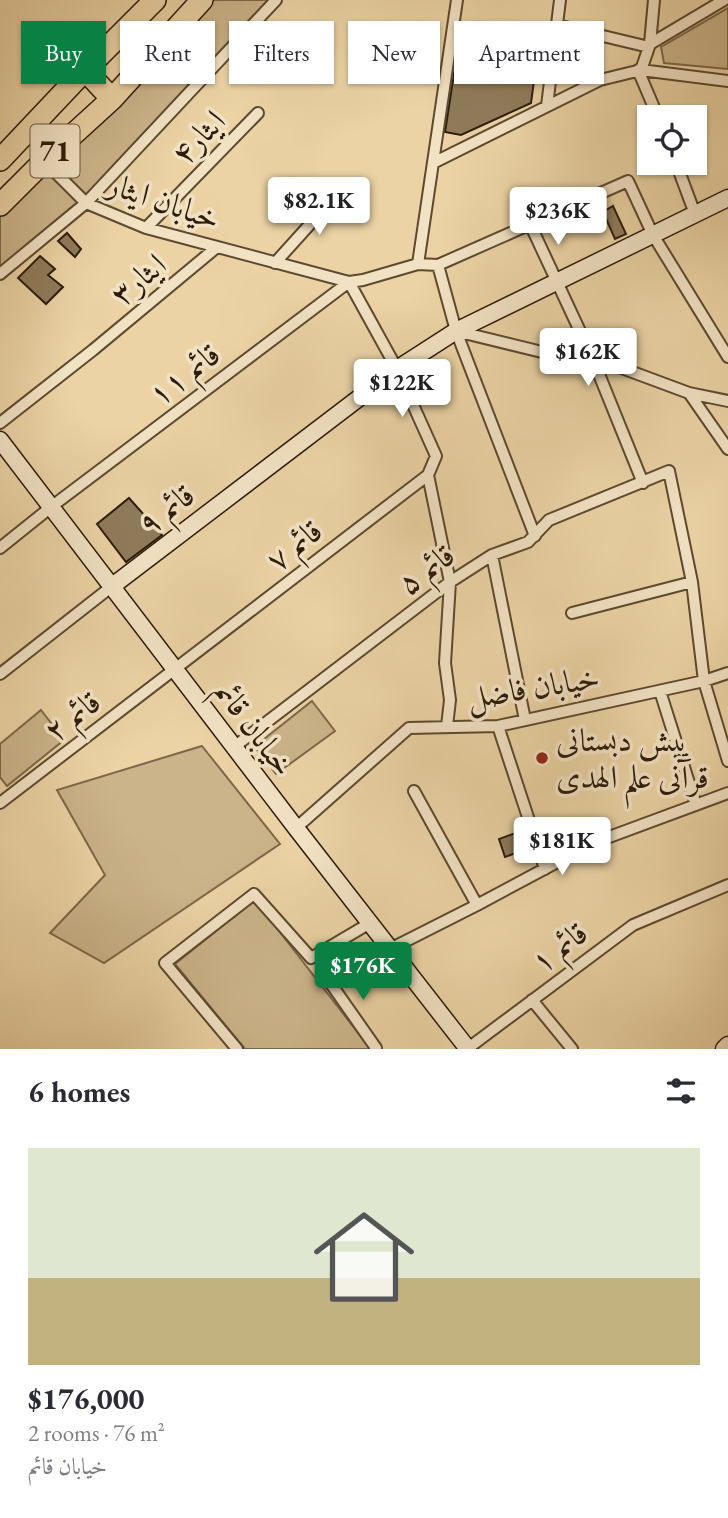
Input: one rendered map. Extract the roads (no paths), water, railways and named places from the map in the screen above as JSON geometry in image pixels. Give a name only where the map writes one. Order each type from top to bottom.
[{"type":"highway","name":"71","points":[[106,48],[155,0]]},
{"type":"highway","name":"71","points":[[0,205],[112,99],[202,0]]},
{"type":"highway","name":"71","points":[[0,160],[71,84]]},
{"type":"highway","points":[[98,84],[112,99]]},
{"type":"street","points":[[0,274],[86,203],[276,0]]},
{"type":"street","points":[[418,264],[457,0]]},
{"type":"street","points":[[557,21],[560,0]]},
{"type":"street","points":[[653,105],[639,70],[649,46],[654,0]]},
{"type":"street","points":[[604,36],[649,46],[724,0]]},
{"type":"street","points":[[433,163],[600,80],[639,70],[728,81]]},
{"type":"street","points":[[547,106],[550,84]]},
{"type":"street","name":"ایثار۴","points":[[146,229],[258,113]]},
{"type":"street","name":"خیابان ایثار","points":[[44,161],[86,203],[146,229],[349,282],[418,264],[439,265]]},
{"type":"street","points":[[680,175],[695,214]]},
{"type":"street","points":[[534,536],[456,331],[439,265],[628,181],[653,235],[728,357]]},
{"type":"street","points":[[275,262],[340,191]]},
{"type":"street","name":"قائم ۹","points":[[111,587],[397,369],[456,331],[728,198]]},
{"type":"street","points":[[530,224],[594,361],[643,482]]},
{"type":"street","name":"ایثار۳","points":[[0,423],[217,247]]},
{"type":"street","points":[[349,282],[397,369]]},
{"type":"street","name":"قائم ۱۱","points":[[0,548],[349,282]]},
{"type":"street","points":[[456,331],[594,361],[689,393],[728,401]]},
{"type":"street","name":"قائم ۷","points":[[175,670],[428,475],[436,456],[397,369]]},
{"type":"street","points":[[689,393],[728,449]]},
{"type":"street","name":"خیابان قائم","points":[[0,440],[468,1049]]},
{"type":"street","name":"قائم ۵","points":[[234,747],[450,582],[492,555],[528,542],[549,520],[669,471],[692,582]]},
{"type":"street","points":[[428,475],[450,582],[445,663],[450,700],[447,726]]},
{"type":"street","points":[[492,555],[525,720]]},
{"type":"street","points":[[572,613],[692,582],[704,681],[728,761]]},
{"type":"street","points":[[0,674],[111,587]]},
{"type":"street","name":"قائم ۲","points":[[0,803],[175,670]]},
{"type":"street","name":"خیابان فاضل","points":[[296,828],[409,728],[498,726],[704,681],[728,673]]},
{"type":"street","points":[[660,691],[696,805]]},
{"type":"street","points":[[498,726],[545,869]]},
{"type":"street","points":[[414,791],[477,905]]},
{"type":"street","points":[[375,1049],[329,981],[389,947],[477,905],[593,843],[728,793]]},
{"type":"street","name":"قائم ۱","points":[[468,1049],[633,925],[728,886]]},
{"type":"street","points":[[237,1049],[165,963],[254,894],[311,958],[370,923]]},
{"type":"street","points":[[532,1000],[572,1049]]},
{"type":"street","points":[[724,1049],[728,1045]]},
{"type":"place","name":"پیش دبستانی قرآنی علم الهدی","points":[[542,758]]}]
